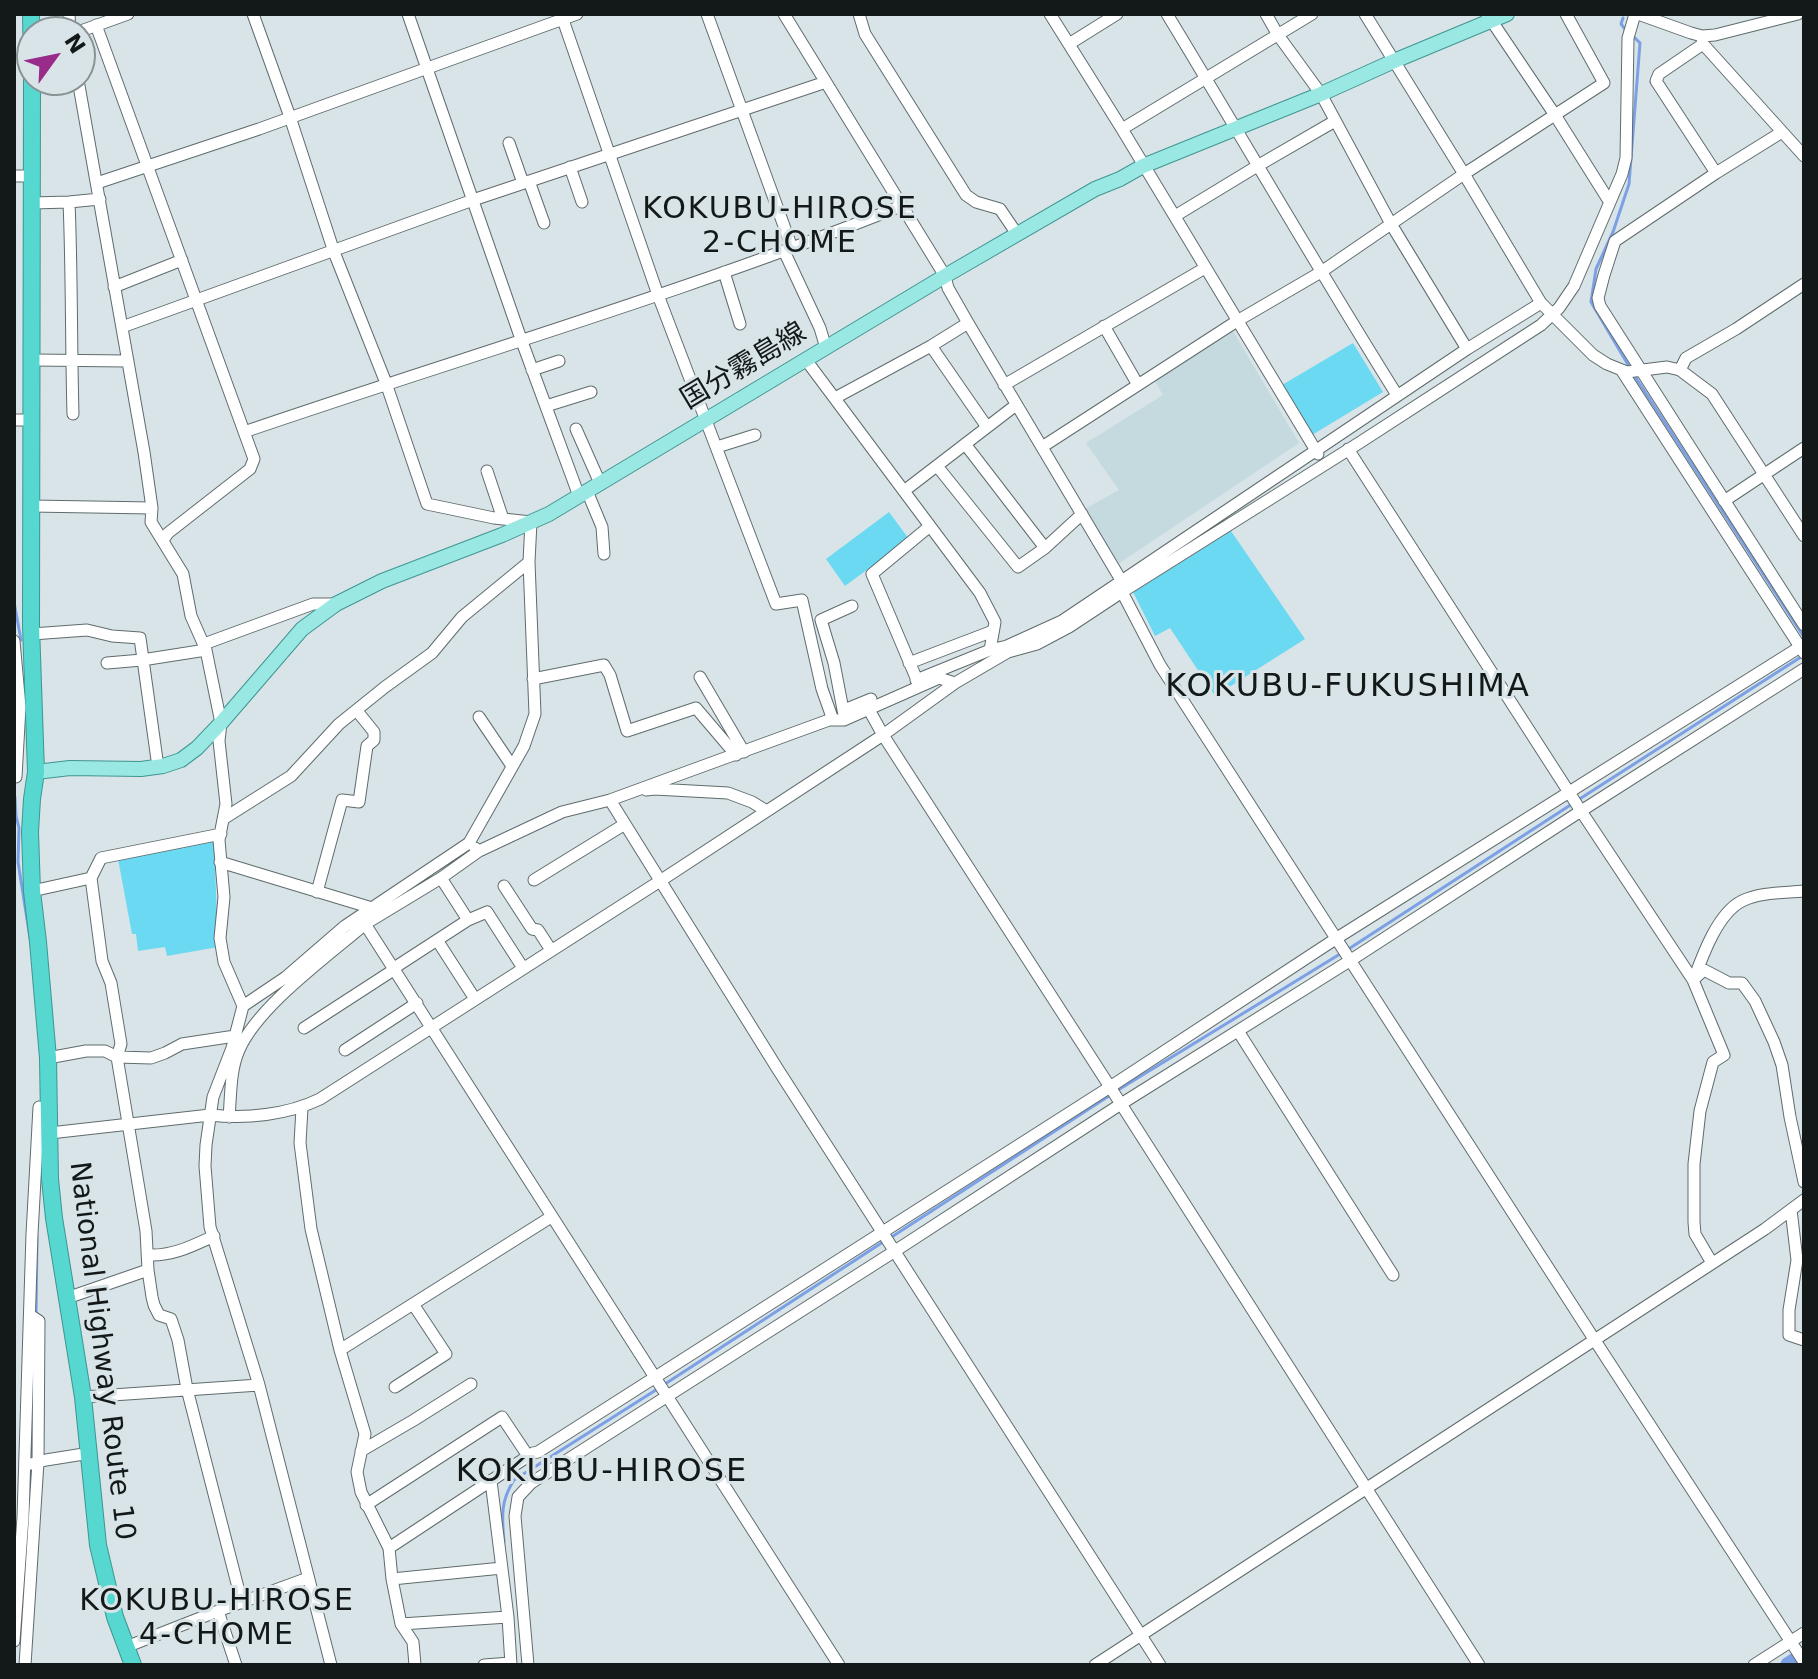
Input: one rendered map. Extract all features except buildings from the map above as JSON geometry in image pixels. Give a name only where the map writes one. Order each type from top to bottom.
[{"type":"highway","name":"National Highway Route 10","points":[[32,96],[33,360],[23,420],[31,506],[32,634],[24,653],[36,772],[30,832],[32,891],[48,1058],[44,1104],[50,1133],[51,1192],[83,1397],[98,1545],[115,1617],[133,1665]]},
{"type":"main road","name":"国分霧島線","points":[[36,772],[70,768],[141,769],[181,760],[221,723],[302,629],[336,604],[382,581],[531,522],[1095,189],[1143,166],[1321,94],[1489,17],[1507,14]]},
{"type":"street","points":[[128,14],[96,25],[254,459],[250,469],[163,540]]},
{"type":"street","points":[[243,1006],[286,977],[345,926],[469,843],[524,746],[535,714],[529,562],[531,522],[427,504],[386,383],[334,252],[253,14]]},
{"type":"street","points":[[408,14],[532,370],[546,406],[589,490]]},
{"type":"street","points":[[97,183],[428,68],[561,16],[577,14]]},
{"type":"street","points":[[707,14],[792,248]]},
{"type":"street","points":[[784,14],[945,276],[948,288],[968,323],[1082,514],[1160,665],[1804,1662]]},
{"type":"street","points":[[859,14],[865,34],[966,195],[976,202],[1000,209],[1017,234]]},
{"type":"street","points":[[1050,14],[1325,465]]},
{"type":"street","points":[[1069,44],[1117,14]]},
{"type":"street","points":[[1167,14],[1397,395]]},
{"type":"street","points":[[1266,14],[1321,94],[1391,224],[1467,349]]},
{"type":"street","points":[[1122,129],[1312,14]]},
{"type":"street","points":[[1365,14],[1551,315],[1593,355],[1624,371],[1667,367],[1680,370],[1712,394],[1804,536]]},
{"type":"street","points":[[1042,447],[1237,321],[1321,272],[1604,83],[1566,14]]},
{"type":"street","points":[[1716,173],[1656,81],[1659,74],[1702,40],[1801,15]]},
{"type":"street","points":[[561,16],[658,295],[776,604],[802,600],[822,689],[840,716]]},
{"type":"street","points":[[1121,586],[1325,465],[1541,325],[1559,308],[1574,286],[1622,174],[1626,158],[1628,38],[1635,16],[1702,40],[1804,156]]},
{"type":"street","points":[[1489,17],[1609,201]]},
{"type":"street","points":[[122,327],[473,200],[826,82]]},
{"type":"street","points":[[81,96],[128,361],[152,508],[151,522],[183,574],[191,616],[205,647],[221,723],[219,741],[226,804],[220,862],[224,897],[220,924],[221,950],[243,1006],[210,1115],[205,1166],[210,1227],[259,1385],[331,1665]]},
{"type":"street","points":[[1175,216],[1335,121]]},
{"type":"street","points":[[1782,132],[1615,241],[1598,298],[1600,306],[1804,625]]},
{"type":"street","points":[[509,143],[544,223]]},
{"type":"street","points":[[570,167],[582,202]]},
{"type":"street","points":[[14,176],[32,176]]},
{"type":"street","points":[[32,203],[100,199]]},
{"type":"street","points":[[69,202],[73,414]]},
{"type":"street","points":[[826,348],[820,328],[784,251],[901,206]]},
{"type":"street","points":[[244,432],[792,248]]},
{"type":"street","points":[[114,287],[182,260]]},
{"type":"street","points":[[1004,385],[1205,268]]},
{"type":"street","points":[[724,272],[740,324]]},
{"type":"street","points":[[1680,370],[1686,358],[1804,284]]},
{"type":"street","points":[[229,1117],[232,1075],[238,1051],[279,998],[365,924],[479,851],[562,812],[610,800],[868,708],[990,650],[1037,644],[1069,627],[1121,586],[1397,395],[1541,303]]},
{"type":"street","points":[[835,398],[968,323]]},
{"type":"street","points":[[1104,326],[1138,385]]},
{"type":"street","points":[[931,346],[987,427]]},
{"type":"street","points":[[33,360],[128,361]]},
{"type":"street","points":[[806,360],[980,593],[995,622],[990,650]]},
{"type":"street","points":[[532,370],[559,361]]},
{"type":"street","points":[[528,1665],[515,1516],[518,1497],[531,1483],[1120,1103],[1350,960],[1575,802],[1802,650],[1624,371]]},
{"type":"street","points":[[546,406],[591,392]]},
{"type":"street","points":[[904,491],[1016,405]]},
{"type":"street","points":[[576,429],[589,490],[602,527],[604,554]]},
{"type":"street","points":[[717,447],[755,435]]},
{"type":"street","points":[[965,444],[1045,548]]},
{"type":"street","points":[[1724,501],[1804,448]]},
{"type":"street","points":[[1348,449],[1693,980],[1724,1055],[1713,1062],[1700,1111],[1694,1164],[1695,1234],[1712,1263]]},
{"type":"street","points":[[937,466],[1018,567],[1045,548],[1082,514]]},
{"type":"street","points":[[487,471],[503,519]]},
{"type":"street","points":[[31,506],[152,508]]},
{"type":"street","points":[[917,680],[872,574],[930,526]]},
{"type":"street","points":[[223,819],[291,776],[339,724],[432,653],[462,617],[529,562]]},
{"type":"street","points":[[107,663],[142,660],[205,647],[313,604],[336,604]]},
{"type":"street","points":[[840,716],[834,663],[821,620],[852,606]]},
{"type":"street","points":[[32,634],[87,630],[140,638],[158,767]]},
{"type":"street","points":[[909,663],[993,631]]},
{"type":"street","points":[[14,641],[24,653],[15,778],[36,772]]},
{"type":"street","points":[[50,1133],[210,1115],[261,1115],[302,1108],[660,881],[1008,649]]},
{"type":"street","points":[[533,679],[604,665],[627,731],[696,708],[740,753]]},
{"type":"street","points":[[389,1548],[528,1456],[657,1380],[1338,940],[1804,669]]},
{"type":"street","points":[[840,716],[917,680],[938,674],[955,683]]},
{"type":"street","points":[[700,677],[740,753]]},
{"type":"street","points":[[868,708],[1479,1665]]},
{"type":"street","points":[[317,892],[342,800],[359,802],[367,746],[374,740],[374,732],[357,711]]},
{"type":"street","points":[[479,717],[512,766]]},
{"type":"street","points":[[631,791],[655,789],[728,793],[765,810]]},
{"type":"street","points":[[610,800],[1160,1665]]},
{"type":"street","points":[[534,880],[625,824]]},
{"type":"street","points":[[221,834],[101,858],[91,878],[102,961],[111,983],[121,1044],[117,1057],[146,1231],[154,1305],[159,1315],[171,1319],[178,1340],[187,1389],[242,1603]]},
{"type":"street","points":[[469,843],[479,851]]},
{"type":"street","points":[[220,862],[372,908]]},
{"type":"street","points":[[32,891],[91,878]]},
{"type":"street","points":[[441,878],[468,920]]},
{"type":"street","points":[[504,886],[532,929],[538,930],[551,950]]},
{"type":"street","points":[[1693,980],[1714,932],[1731,908],[1745,899],[1804,891]]},
{"type":"street","points":[[304,1028],[468,920],[487,912],[523,968]]},
{"type":"street","points":[[365,924],[839,1665]]},
{"type":"street","points":[[437,940],[475,999]]},
{"type":"street","points":[[1693,980],[1704,970],[1713,973],[1729,983],[1742,983],[1755,1001],[1782,1065],[1804,1182]]},
{"type":"street","points":[[345,1050],[417,1003]]},
{"type":"street","points":[[1238,1031],[1393,1275]]},
{"type":"street","points":[[48,1058],[105,1051],[117,1057],[151,1058],[182,1044],[235,1036]]},
{"type":"street","points":[[25,1665],[32,1463],[32,1234],[44,1104]]},
{"type":"street","points":[[302,1108],[300,1143],[311,1229],[340,1350],[365,1434],[357,1472],[361,1492],[389,1548],[401,1624],[413,1642],[415,1665]]},
{"type":"street","points":[[1095,1665],[1775,1222],[1804,1200]]},
{"type":"street","points":[[1791,1210],[1797,1260],[1789,1310],[1789,1335],[1804,1340]]},
{"type":"street","points":[[340,1350],[551,1217]]},
{"type":"street","points":[[149,1255],[164,1256],[214,1236]]},
{"type":"street","points":[[67,1298],[148,1270]]},
{"type":"street","points":[[395,1387],[446,1354],[413,1304]]},
{"type":"street","points":[[361,1451],[471,1384]]},
{"type":"street","points":[[83,1397],[259,1385]]},
{"type":"street","points":[[366,1505],[502,1417],[528,1456]]},
{"type":"street","points":[[32,1463],[90,1453]]},
{"type":"street","points":[[14,1641],[32,1463]]},
{"type":"street","points":[[484,1665],[511,1664],[491,1481]]},
{"type":"street","points":[[392,1579],[502,1568]]},
{"type":"street","points":[[126,1647],[308,1578]]},
{"type":"street","points":[[218,1611],[236,1665]]},
{"type":"street","points":[[401,1624],[508,1617]]},
{"type":"street","points":[[1754,1665],[1804,1633]]},
{"type":"shaded area","points":[[1233,331],[1299,443],[1118,564],[1083,510],[1119,490],[1086,443],[1163,395],[1153,378]]},
{"type":"shaded area","points":[[1353,343],[1383,392],[1307,438],[1277,388]]},
{"type":"shaded area","points":[[889,512],[909,539],[845,586],[826,559]]},
{"type":"shaded area","points":[[1231,531],[1305,639],[1215,696],[1170,628],[1155,636],[1133,592]]},
{"type":"shaded area","points":[[214,838],[218,947],[167,956],[165,947],[138,951],[118,859]]},
{"type":"waterway","points":[[1623,18],[1621,24],[1625,29]]},
{"type":"waterway","points":[[1630,368],[1591,302],[1596,269],[1613,232],[1629,184],[1640,43],[1634,37]]},
{"type":"waterway","points":[[1634,375],[1804,637]]},
{"type":"waterway","points":[[14,602],[21,640]]},
{"type":"waterway","points":[[1578,800],[1804,655]]},
{"type":"waterway","points":[[15,797],[19,828],[18,862],[30,938]]},
{"type":"waterway","points":[[1347,950],[1572,804]]},
{"type":"waterway","points":[[1118,1090],[1340,954]]},
{"type":"waterway","points":[[890,1238],[1112,1094]]},
{"type":"waterway","points":[[36,1314],[37,1237]]},
{"type":"waterway","points":[[665,1384],[883,1242]]},
{"type":"waterway","points":[[504,1542],[504,1503],[514,1480],[659,1388]]},
{"type":"waterway","points":[[1788,1665],[1804,1655]]},
{"type":"district","name":"KOKUBU-HIROSE 2-CHOME","points":[[780,227]]},
{"type":"district","name":"KOKUBU-FUKUSHIMA","points":[[1348,688]]},
{"type":"district","name":"KOKUBU-HIROSE","points":[[602,1473]]},
{"type":"district","name":"KOKUBU-HIROSE 4-CHOME","points":[[217,1619]]}]
